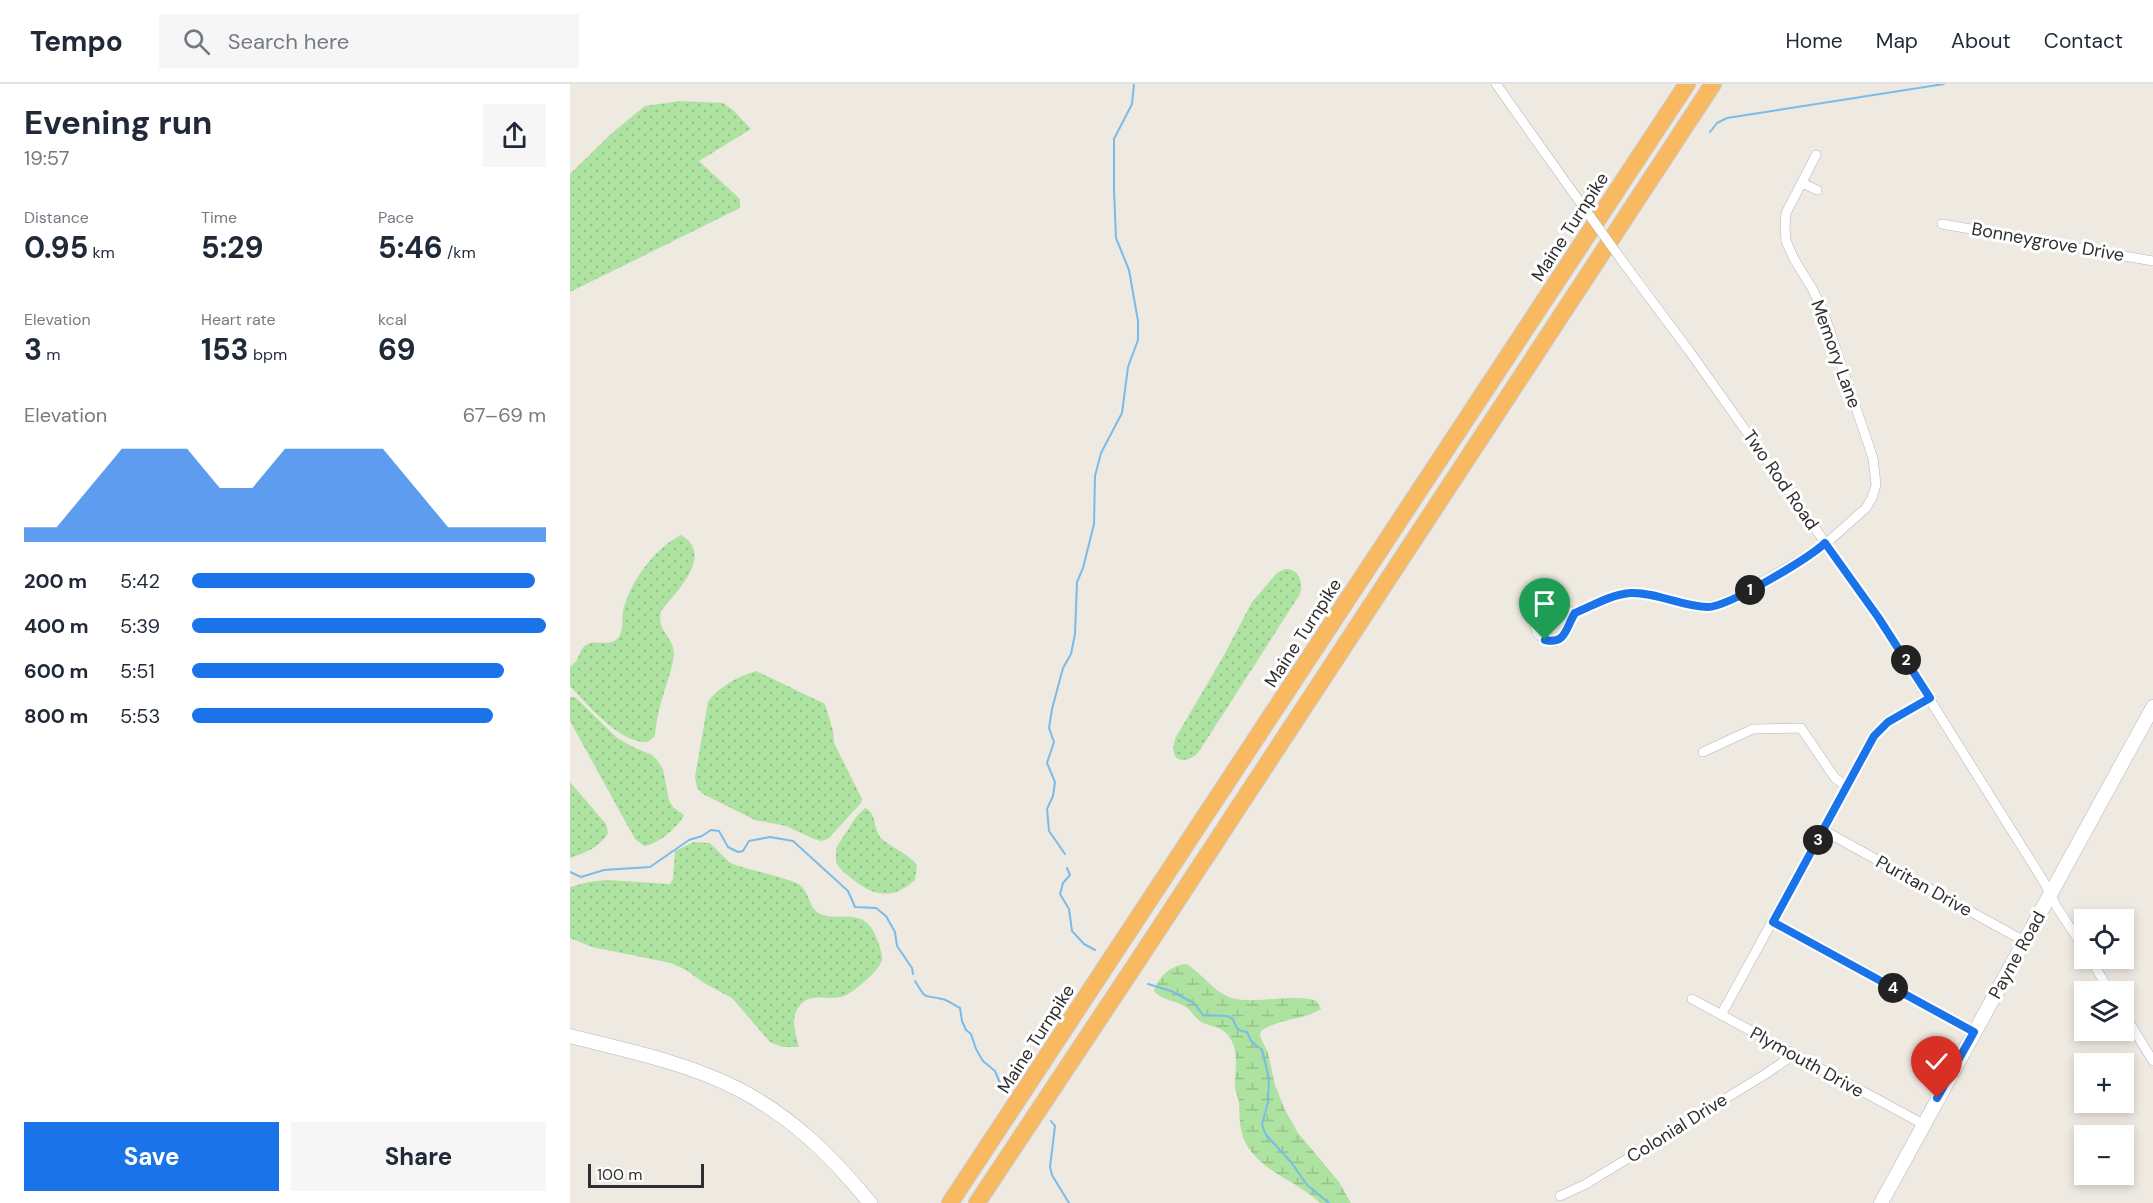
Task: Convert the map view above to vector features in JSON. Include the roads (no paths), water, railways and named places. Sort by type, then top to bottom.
[{"type":"highway","name":"Maine Turnpike","points":[[950,1203],[1687,84]]},
{"type":"highway","points":[[977,1203],[1713,84]]},
{"type":"main road","name":"Payne Road","points":[[1881,1203],[2153,707]]},
{"type":"main road","points":[[570,1036],[692,1070],[743,1092],[787,1119],[809,1137],[870,1203]]},
{"type":"street","name":"Two Rod Road","points":[[1496,84],[1878,617],[2074,933]]},
{"type":"street","name":"Memory Lane","points":[[1575,613],[1612,597],[1630,593],[1645,594],[1702,607],[1721,605],[1757,586],[1825,543],[1866,508],[1874,492],[1876,471],[1871,451],[1823,311],[1814,290],[1790,253],[1786,241],[1786,213],[1816,155]]},
{"type":"street","points":[[1802,183],[1817,190]]},
{"type":"street","name":"Bonneygrove Drive","points":[[1942,224],[2153,261]]},
{"type":"street","points":[[1554,606],[1575,613],[1566,633],[1557,640],[1542,638],[1535,629],[1537,615],[1545,607],[1554,606]]},
{"type":"street","points":[[1721,1015],[1876,733],[1888,722],[1930,698]]},
{"type":"street","points":[[1703,752],[1753,729],[1801,728],[1835,778],[1846,786]]},
{"type":"street","name":"Puritan Drive","points":[[1823,830],[2024,941]]},
{"type":"street","points":[[1773,922],[1974,1032]]},
{"type":"street","name":"Plymouth Drive","points":[[1692,999],[1923,1124]]},
{"type":"street","points":[[2134,1030],[2153,1061]]},
{"type":"street","name":"Colonial Drive","points":[[1560,1196],[1582,1186],[1764,1075],[1791,1054]]},
{"type":"waterway","points":[[1065,854],[1049,831],[1047,809],[1053,796],[1055,782],[1047,763],[1054,742],[1049,728],[1063,668],[1071,654],[1075,634],[1077,582],[1083,568],[1094,524],[1095,476],[1101,453],[1122,413],[1128,367],[1138,340],[1138,321],[1129,270],[1116,238],[1114,190],[1114,139],[1132,104],[1134,84]]},
{"type":"waterway","points":[[1710,132],[1717,123],[1727,118],[1944,84]]},
{"type":"waterway","points":[[570,872],[581,877],[604,870],[650,867],[689,840],[711,830],[719,831],[728,847],[738,852],[743,851],[749,841],[770,837],[793,841],[848,891],[855,907],[876,908],[886,916],[895,932],[897,946],[912,968],[913,974]]},
{"type":"waterway","points":[[1067,868],[1070,875],[1063,883],[1060,894],[1069,909],[1072,931],[1084,944],[1095,950]]},
{"type":"waterway","points":[[915,981],[926,996],[944,1000],[960,1008],[962,1021],[966,1030],[971,1034],[976,1049],[983,1061],[995,1071],[1000,1083],[1008,1093]]},
{"type":"waterway","points":[[1148,984],[1171,991],[1194,1003],[1203,1015],[1227,1016],[1233,1019],[1237,1029],[1247,1032],[1251,1041],[1262,1050],[1269,1078],[1268,1102],[1262,1125],[1266,1135],[1291,1162],[1307,1185],[1329,1203]]},
{"type":"waterway","points":[[1051,1121],[1055,1126],[1050,1167],[1052,1175],[1069,1203]]}]
